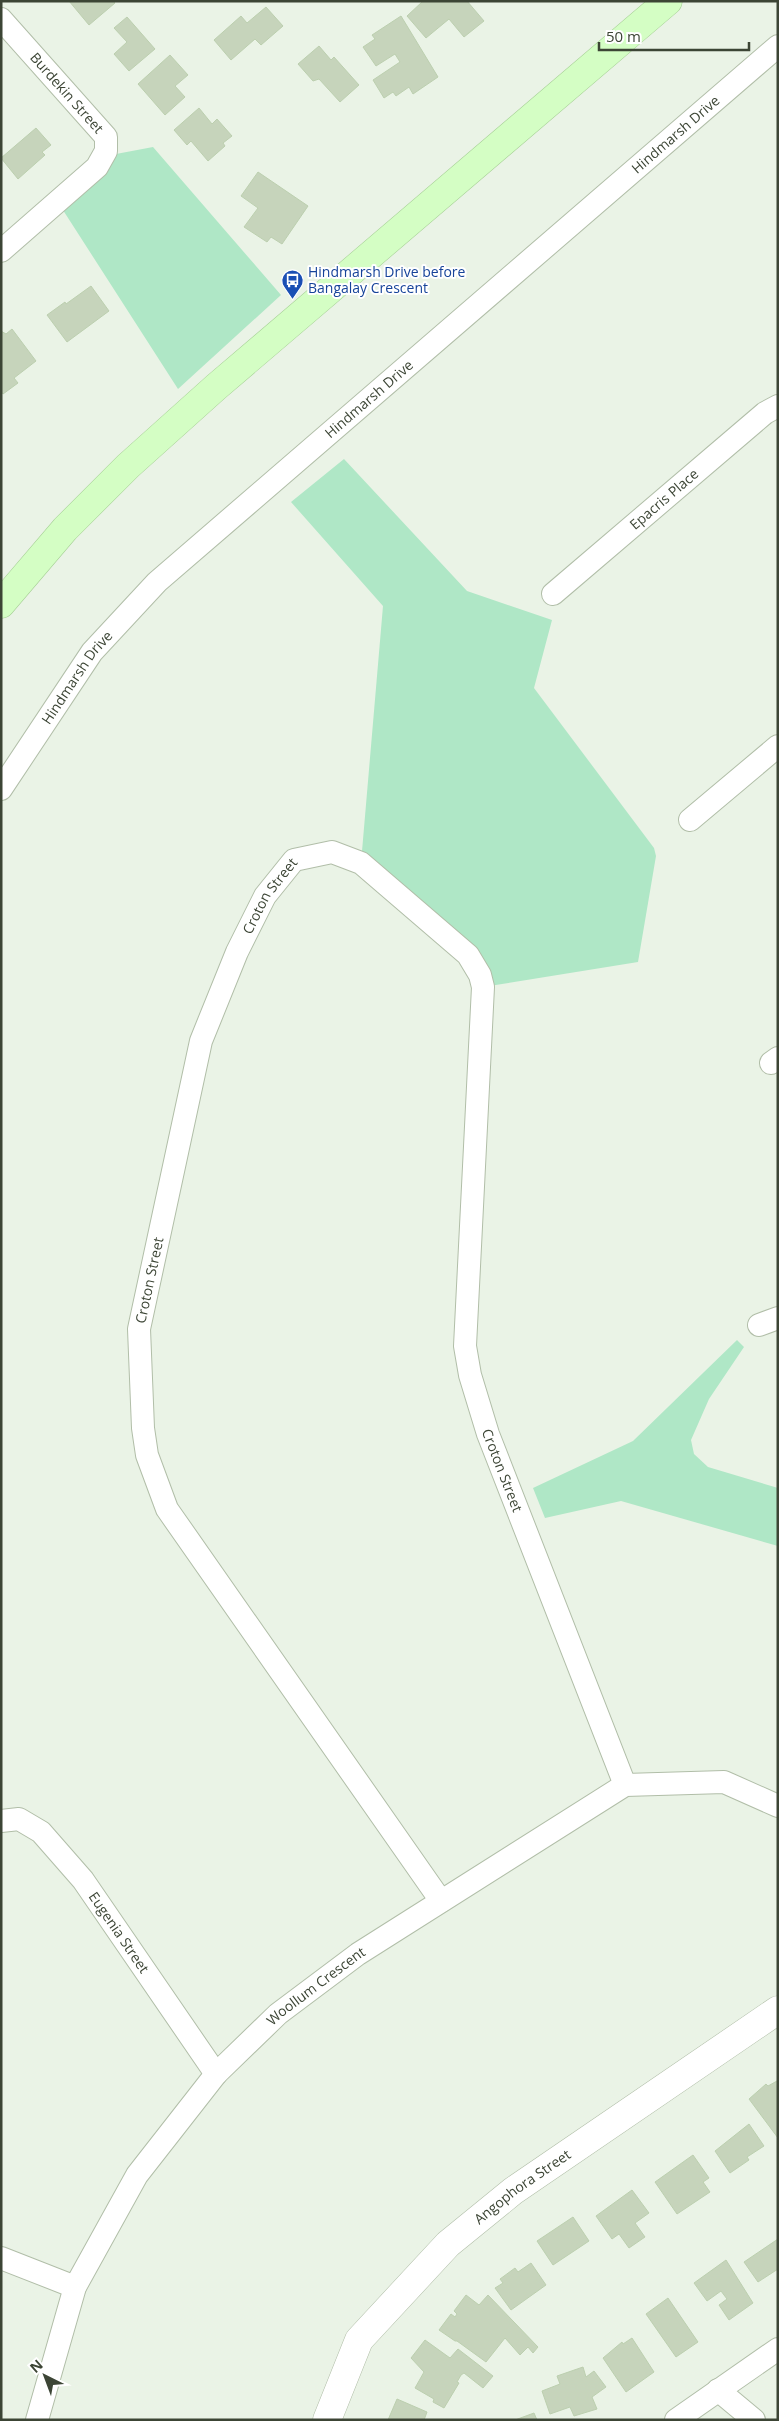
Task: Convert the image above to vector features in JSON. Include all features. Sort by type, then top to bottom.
[{"type":"main road","points":[[1,604],[79,515],[128,466],[216,386],[668,1]]},
{"type":"street","name":"Burdekin Street","points":[[1,20],[106,137],[106,151],[97,167],[1,250]]},
{"type":"street","name":"Hindmarsh Drive","points":[[1,788],[92,652],[157,582],[778,46]]},
{"type":"street","name":"Epacris Place","points":[[552,594],[758,419],[778,406]]},
{"type":"street","points":[[690,820],[778,746]]},
{"type":"street","name":"Croton Street","points":[[441,1901],[167,1509],[150,1464],[143,1428],[139,1329],[201,1040],[237,952],[265,896],[294,860],[332,852],[361,863],[461,948],[480,975],[484,987],[465,1346],[470,1375],[488,1434],[625,1784]]},
{"type":"street","points":[[625,1784],[724,1782],[778,1806]]},
{"type":"street","name":"Woollum Crescent","points":[[37,2420],[75,2287],[137,2175],[216,2074],[278,2014],[358,1954],[625,1784]]},
{"type":"street","name":"Eugenia Street","points":[[1,1821],[19,1820],[41,1832],[83,1880],[216,2074]]},
{"type":"street","name":"Angophora Street","points":[[327,2420],[359,2340],[448,2244],[513,2191],[778,2010]]},
{"type":"street","points":[[1,2258],[75,2287]]},
{"type":"street","points":[[676,2420],[778,2349]]},
{"type":"street","points":[[718,2390],[754,2420]]},
{"type":"green space","points":[[153,147],[281,295],[178,389],[61,207],[116,154]]},
{"type":"green space","points":[[344,459],[467,591],[552,620],[534,688],[654,848],[656,856],[638,962],[483,987],[480,975],[361,863],[383,606],[291,502]]},
{"type":"green space","points":[[737,1340],[744,1347],[709,1399],[691,1440],[694,1454],[708,1467],[778,1488],[778,1546],[621,1501],[545,1518],[533,1488],[633,1441]]},
{"type":"building","points":[[69,1],[113,1],[115,3],[89,25]]},
{"type":"building","points":[[423,1],[467,1],[484,21],[464,37],[449,19],[426,38],[407,16]]},
{"type":"building","points":[[266,7],[283,26],[261,45],[255,39],[231,60],[214,40],[241,16],[247,23]]},
{"type":"building","points":[[401,16],[438,77],[413,94],[409,87],[396,96],[393,92],[384,98],[373,80],[400,62],[395,54],[376,66],[363,47],[375,39],[372,35]]},
{"type":"building","points":[[127,17],[155,49],[129,71],[114,54],[127,42],[114,28]]},
{"type":"building","points":[[319,46],[331,60],[334,57],[359,85],[340,102],[319,79],[313,81],[298,64]]},
{"type":"building","points":[[170,55],[188,75],[175,86],[185,97],[165,115],[138,84]]},
{"type":"building","points":[[199,108],[212,124],[217,119],[232,136],[223,143],[225,146],[208,161],[191,141],[187,145],[174,130]]},
{"type":"building","points":[[36,128],[51,145],[42,152],[45,155],[18,179],[1,158]]},
{"type":"building","points":[[258,172],[308,206],[282,244],[271,237],[267,242],[244,227],[258,208],[241,196]]},
{"type":"building","points":[[91,286],[109,311],[67,342],[47,315]]},
{"type":"building","points":[[12,329],[36,361],[14,378],[18,383],[3,394],[1,391],[1,331],[6,334]]},
{"type":"building","points":[[777,2081],[778,2138],[749,2099],[766,2084],[768,2086]]},
{"type":"building","points":[[749,2124],[764,2146],[747,2157],[749,2160],[730,2173],[715,2151]]},
{"type":"building","points":[[693,2155],[709,2178],[703,2182],[710,2192],[677,2214],[655,2182]]},
{"type":"building","points":[[632,2190],[649,2213],[635,2223],[645,2237],[629,2248],[619,2234],[612,2239],[596,2216]]},
{"type":"building","points":[[573,2217],[589,2241],[553,2265],[537,2241]]},
{"type":"building","points":[[778,2239],[778,2269],[758,2282],[744,2262]]},
{"type":"building","points":[[726,2260],[753,2303],[729,2320],[719,2305],[727,2299],[721,2291],[707,2301],[694,2283]]},
{"type":"building","points":[[531,2263],[546,2285],[511,2310],[495,2288],[503,2283],[500,2279],[515,2268],[518,2272]]},
{"type":"building","points":[[466,2295],[479,2305],[488,2295],[538,2347],[533,2353],[528,2347],[520,2355],[505,2338],[486,2362],[439,2330],[451,2314],[455,2317],[457,2314],[454,2311]]},
{"type":"building","points":[[668,2298],[698,2342],[676,2357],[646,2314]]},
{"type":"building","points":[[632,2338],[654,2372],[626,2392],[603,2358],[622,2342],[623,2344]]},
{"type":"building","points":[[425,2340],[450,2358],[458,2349],[493,2376],[483,2388],[464,2373],[457,2382],[459,2383],[444,2408],[433,2402],[434,2399],[415,2388],[424,2372],[411,2358]]},
{"type":"building","points":[[583,2367],[586,2377],[594,2371],[606,2387],[592,2397],[597,2409],[574,2416],[570,2407],[550,2414],[542,2391],[560,2384],[557,2376]]},
{"type":"building","points":[[397,2399],[427,2412],[424,2420],[388,2420]]},
{"type":"building","points":[[534,2413],[537,2420],[515,2420]]},
{"type":"place","name":"Hindmarsh Drive before Bangalay Crescent","points":[[292,299]]}]
